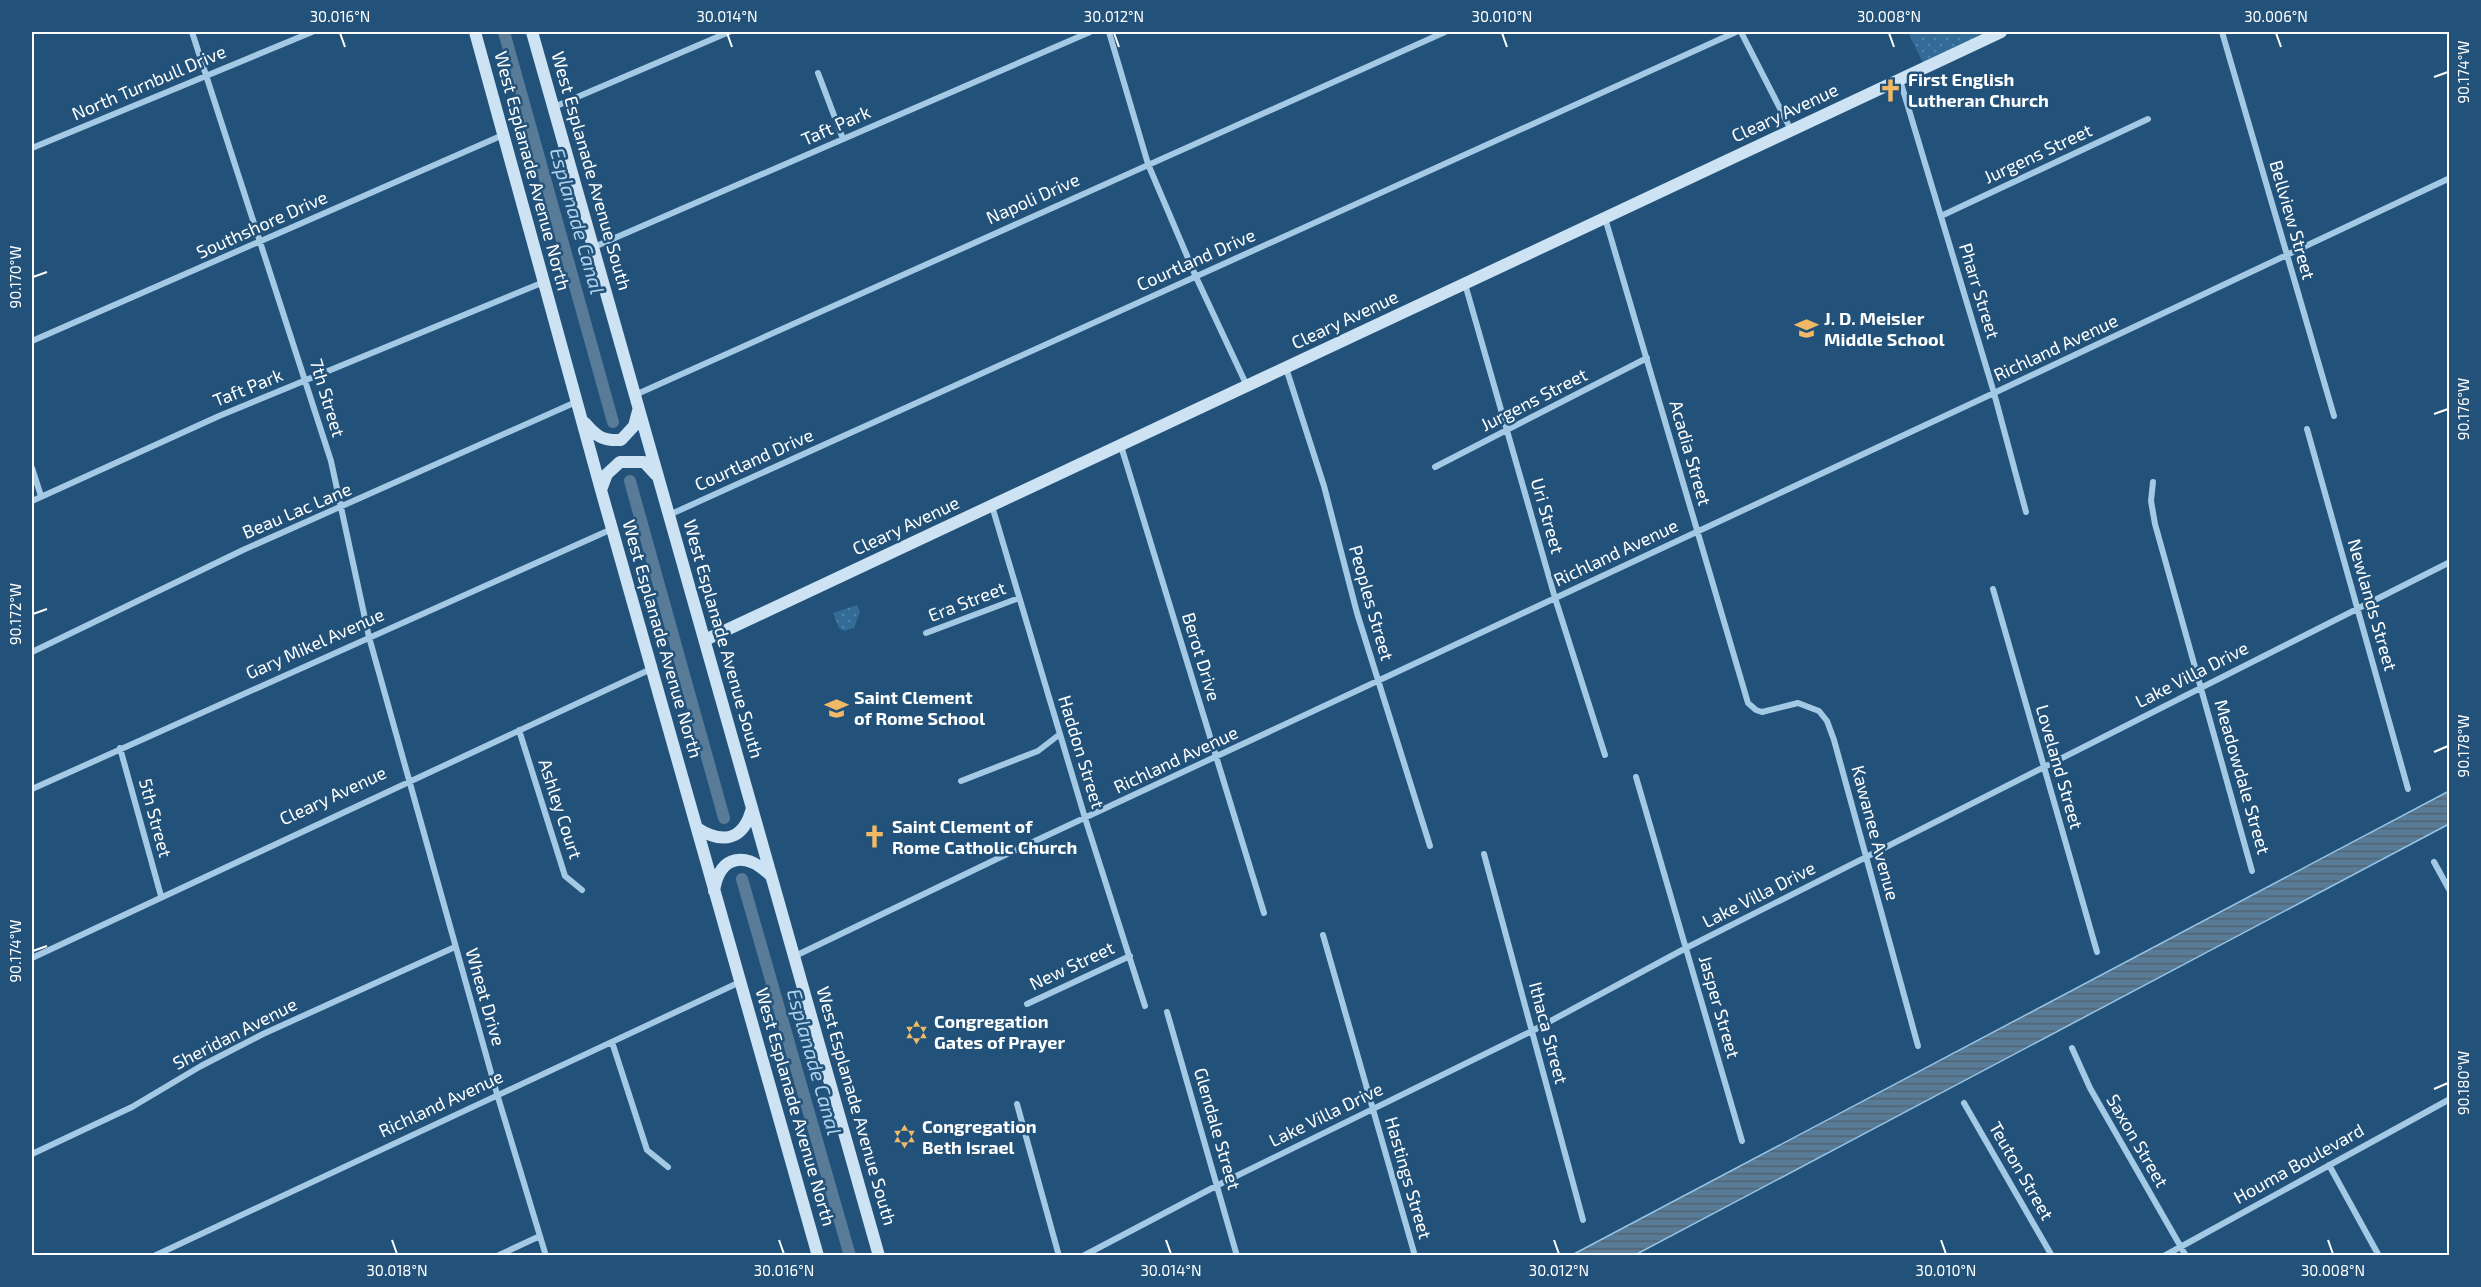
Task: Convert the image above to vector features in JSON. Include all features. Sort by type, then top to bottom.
[{"type":"main road","name":"West Esplanade Avenue North","points":[[475,32],[576,402],[818,1256]]},
{"type":"main road","name":"West Esplanade Avenue South","points":[[532,32],[879,1256]]},
{"type":"main road","name":"Cleary Avenue","points":[[705,640],[2001,32]]},
{"type":"main road","points":[[582,420],[597,438],[607,441],[621,440],[634,426],[638,407]]},
{"type":"main road","points":[[601,490],[607,474],[620,462],[644,462],[659,478]]},
{"type":"main road","points":[[697,828],[710,836],[730,837],[742,830],[749,818],[752,806]]},
{"type":"main road","points":[[714,892],[716,878],[722,868],[740,859],[750,860],[772,877]]},
{"type":"street","name":"7th Street","points":[[192,32],[262,241],[331,462],[369,637],[409,780]]},
{"type":"street","name":"North Turnbull Drive","points":[[32,148],[312,32]]},
{"type":"street","points":[[554,106],[729,32]]},
{"type":"street","name":"Taft Park","points":[[594,248],[1090,32]]},
{"type":"street","points":[[1109,32],[1148,164],[1247,386]]},
{"type":"street","name":"Napoli Drive","points":[[635,395],[1444,32]]},
{"type":"street","name":"Courtland Drive","points":[[669,514],[1736,32]]},
{"type":"street","points":[[1741,32],[1791,130]]},
{"type":"street","name":"Bellview Street","points":[[2222,32],[2334,416]]},
{"type":"street","points":[[818,73],[843,139]]},
{"type":"street","name":"Pharr Street","points":[[1899,79],[1994,393],[2026,512]]},
{"type":"street","name":"Jurgens Street","points":[[1941,216],[2148,119]]},
{"type":"street","name":"Southshore Drive","points":[[32,341],[504,135]]},
{"type":"street","name":"Richland Avenue","points":[[795,956],[2450,178]]},
{"type":"street","name":"Acadia Street","points":[[1605,218],[1746,697]]},
{"type":"street","name":"Taft Park","points":[[32,501],[219,416],[544,282]]},
{"type":"street","name":"Uri Street","points":[[1465,284],[1556,598],[1605,755]]},
{"type":"street","name":"Jurgens Street","points":[[1435,467],[1647,358]]},
{"type":"street","name":"Peoples Street","points":[[1286,368],[1324,486],[1357,613],[1430,846]]},
{"type":"street","name":"Beau Lac Lane","points":[[32,652],[243,550],[576,402]]},
{"type":"street","name":"Newlands Street","points":[[2307,429],[2408,789]]},
{"type":"street","name":"Berot Drive","points":[[1121,445],[1264,913]]},
{"type":"street","points":[[32,468],[41,496]]},
{"type":"street","name":"Meadowdale Street","points":[[2153,482],[2151,501],[2155,524],[2252,871]]},
{"type":"street","name":"Haddon Street","points":[[992,506],[1085,818],[1145,1006]]},
{"type":"street","name":"Gary Mikel Avenue","points":[[32,789],[612,529]]},
{"type":"street","name":"Lake Villa Drive","points":[[1083,1256],[1218,1185],[1532,1031],[1686,948],[2450,562]]},
{"type":"street","name":"Loveland Street","points":[[1993,590],[2097,952]]},
{"type":"street","name":"Era Street","points":[[926,633],[1019,598]]},
{"type":"street","name":"Cleary Avenue","points":[[32,958],[409,780],[652,669]]},
{"type":"street","name":"Kawanee Avenue","points":[[1746,697],[1748,703],[1762,712],[1797,703],[1819,711],[1827,721],[1918,1046]]},
{"type":"street","name":"Ashley Court","points":[[519,730],[566,876],[582,890]]},
{"type":"street","points":[[961,781],[1038,751],[1060,734]]},
{"type":"street","name":"5th Street","points":[[120,748],[161,896]]},
{"type":"street","name":"Jasper Street","points":[[1636,777],[1742,1141]]},
{"type":"street","name":"Wheat Drive","points":[[409,780],[497,1094],[546,1256]]},
{"type":"street","name":"Ithaca Street","points":[[1484,854],[1583,1220]]},
{"type":"street","points":[[2434,862],[2450,891]]},
{"type":"street","name":"Hastings Street","points":[[1323,935],[1415,1256]]},
{"type":"street","name":"Sheridan Avenue","points":[[32,1154],[132,1107],[201,1066],[263,1034],[455,947]]},
{"type":"street","name":"New Street","points":[[1028,1004],[1130,956]]},
{"type":"street","name":"Richland Avenue","points":[[154,1256],[741,982]]},
{"type":"street","name":"Glendale Street","points":[[1167,1012],[1237,1256]]},
{"type":"street","points":[[612,1042],[647,1150],[668,1167]]},
{"type":"street","name":"Saxon Street","points":[[2072,1048],[2090,1088],[2180,1246]]},
{"type":"street","name":"Houma Boulevard","points":[[2164,1256],[2450,1099]]},
{"type":"street","name":"Teuton Street","points":[[1964,1103],[2052,1256]]},
{"type":"street","points":[[1017,1104],[1059,1256]]},
{"type":"street","points":[[2329,1165],[2379,1256]]},
{"type":"street","points":[[497,1256],[540,1236]]},
{"type":"street","points":[[2180,1246],[2186,1256]]},
{"type":"shaded area","points":[[1908,32],[2001,32],[1925,67]]},
{"type":"shaded area","points":[[857,605],[860,612],[854,628],[844,631],[839,628],[833,613]]},
{"type":"shaded area","points":[[2449,791],[2449,824],[1635,1255],[1572,1255]]},
{"type":"waterway","name":"Esplanade Canal","points":[[504,32],[613,422]]},
{"type":"waterway","name":"Esplanade Canal","points":[[630,481],[724,818]]},
{"type":"waterway","name":"Esplanade Canal","points":[[742,879],[850,1256]]},
{"type":"place","name":"First English Lutheran Church","points":[[1890,90]]},
{"type":"place","name":"J. D. Meisler Middle School","points":[[1806,329]]},
{"type":"place","name":"Saint Clement of Rome School","points":[[836,708]]},
{"type":"place","name":"Saint Clement of Rome Catholic Church","points":[[874,837]]},
{"type":"place","name":"Congregation Gates of Prayer","points":[[916,1032]]},
{"type":"place","name":"Congregation Beth Israel","points":[[904,1137]]}]
